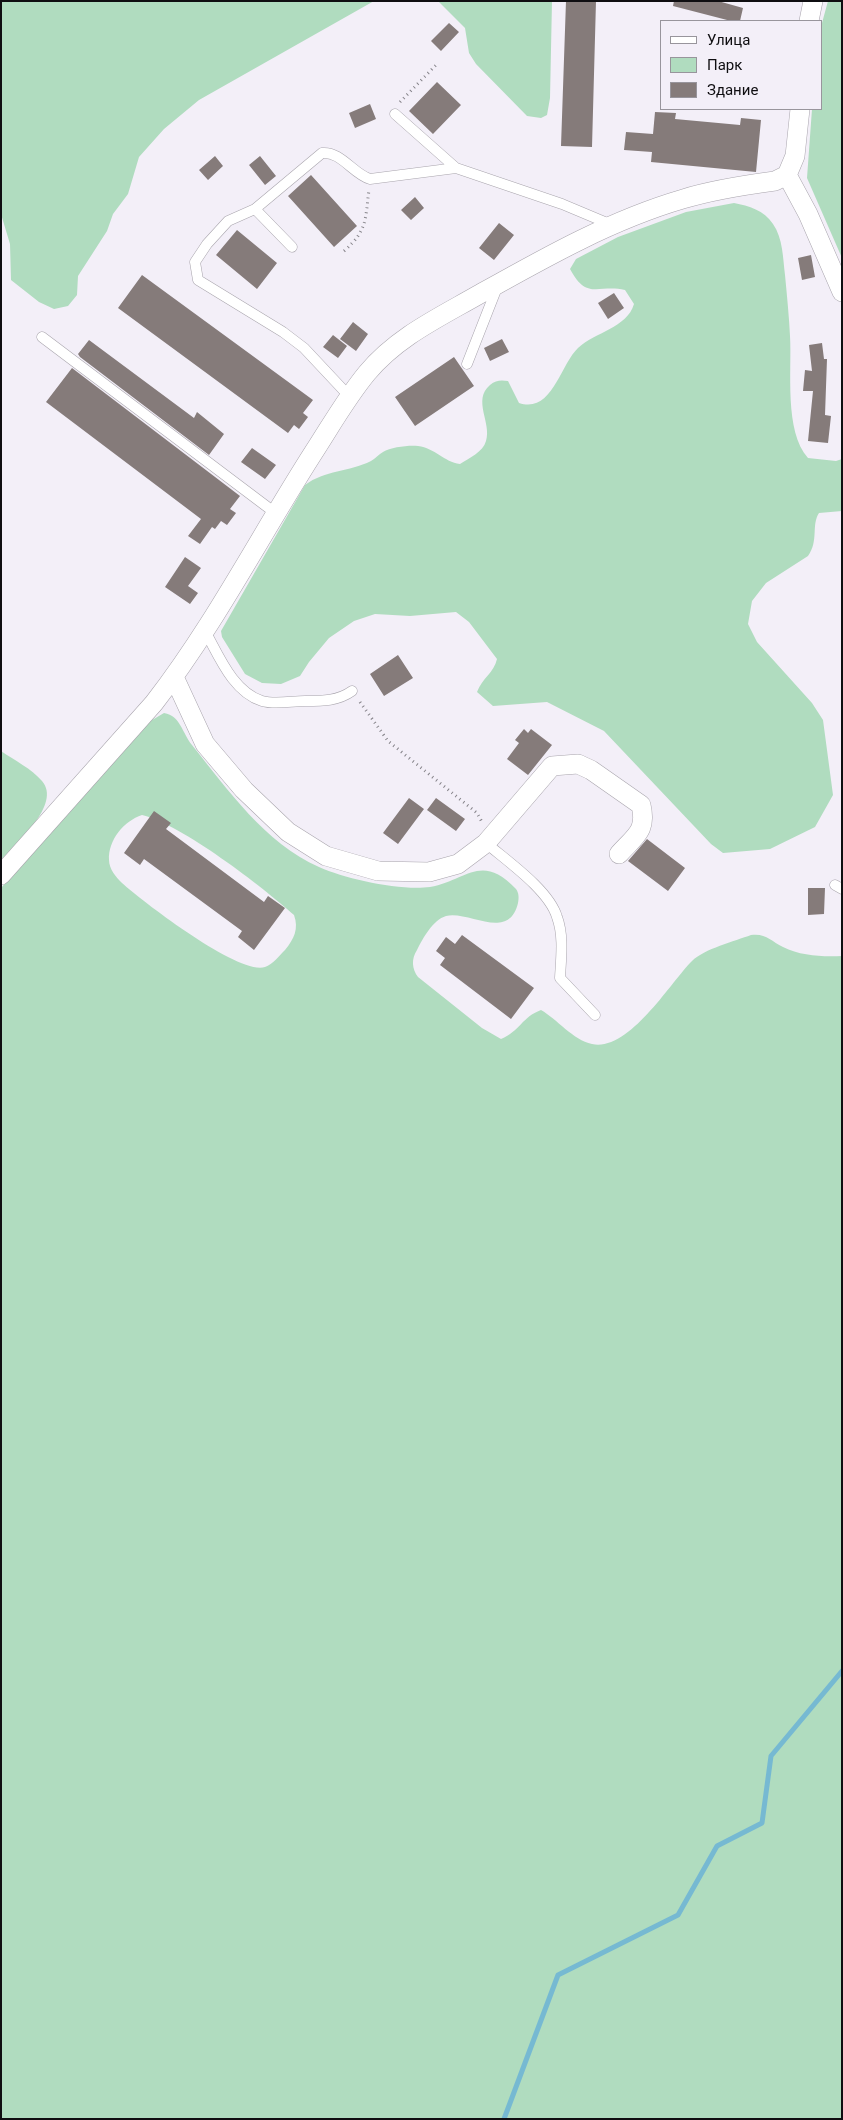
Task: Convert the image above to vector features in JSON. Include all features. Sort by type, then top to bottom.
[{"type":"street","points":[[809,20],[814,1]]},
{"type":"street","points":[[1,875],[154,703],[174,677],[205,631],[274,512],[349,396],[373,366],[396,343],[498,284],[612,225],[684,198],[775,181],[787,175],[795,156],[800,110]]},
{"type":"street","points":[[787,175],[842,292]]},
{"type":"street","points":[[174,677],[202,738],[244,790],[288,832],[326,856],[378,871],[428,872],[458,864],[486,843],[552,766],[578,764],[591,770],[641,805],[644,825],[619,854]]},
{"type":"lane","points":[[395,114],[456,168],[562,204],[612,225]]},
{"type":"lane","points":[[349,396],[304,348],[283,332],[198,280],[195,262],[207,244],[228,221],[255,209],[322,153],[329,152],[338,157],[360,176],[370,179],[456,168]]},
{"type":"lane","points":[[255,209],[292,247]]},
{"type":"lane","points":[[467,364],[498,284]]},
{"type":"lane","points":[[42,337],[274,512]]},
{"type":"lane","points":[[205,631],[236,683],[249,695],[264,702],[326,701],[344,697],[352,691]]},
{"type":"lane","points":[[486,843],[534,882],[557,914],[560,929],[560,978],[595,1016]]},
{"type":"path","points":[[395,114],[397,105],[436,65]]},
{"type":"path","points":[[344,251],[363,232],[370,179]]},
{"type":"path","points":[[352,691],[388,742],[477,814],[484,825],[486,843]]},
{"type":"green space","points":[[1,1],[374,1],[199,100],[164,129],[139,157],[128,194],[113,214],[107,231],[78,276],[77,295],[68,306],[54,309],[39,302],[11,280],[10,244],[1,214]]},
{"type":"green space","points":[[438,1],[552,1],[550,98],[547,115],[541,118],[527,116],[476,64],[469,53],[465,28]]},
{"type":"green space","points":[[828,1],[842,1],[842,258],[807,178],[812,110],[823,110],[823,20]]},
{"type":"green space","points":[[734,203],[751,207],[765,215],[776,230],[781,242],[790,328],[792,417],[800,446],[808,458],[836,461],[842,459],[842,511],[819,513],[815,523],[813,545],[808,556],[766,583],[752,601],[748,624],[757,642],[812,703],[823,720],[833,795],[815,827],[770,849],[723,853],[711,844],[604,731],[547,702],[493,706],[477,692],[497,659],[469,622],[456,612],[410,616],[375,614],[354,621],[329,638],[300,676],[281,684],[262,683],[245,674],[222,637],[221,631],[305,485],[321,476],[363,465],[386,450],[400,447],[424,447],[449,461],[460,464],[479,452],[486,441],[487,427],[482,405],[485,391],[490,385],[494,382],[508,381],[519,403],[530,404],[540,401],[554,386],[578,348],[585,342],[618,324],[630,312],[634,304],[625,290],[594,289],[582,285],[570,269],[576,259],[618,237],[686,212]]},
{"type":"green space","points":[[164,713],[178,721],[192,745],[249,814],[281,844],[319,867],[358,880],[389,886],[418,888],[443,884],[473,872],[493,872],[504,878],[516,889],[519,897],[513,915],[506,921],[497,923],[455,915],[441,918],[425,935],[415,953],[413,964],[414,971],[418,977],[482,1028],[501,1039],[513,1032],[529,1016],[541,1010],[585,1042],[606,1044],[620,1038],[648,1014],[697,957],[712,949],[751,935],[765,936],[783,947],[805,954],[842,956],[842,2119],[1,2119],[1,888],[147,723]],"holes":[[[142,815],[178,830],[243,873],[294,915],[296,929],[291,942],[268,966],[253,967],[214,949],[170,920],[122,883],[115,875],[109,863],[109,853],[118,832],[129,822]]]},
{"type":"green space","points":[[1,751],[33,773],[42,781],[47,790],[42,812],[35,823],[1,860]]},
{"type":"building","points":[[566,1],[596,1],[592,147],[561,146]]},
{"type":"building","points":[[674,1],[718,1],[743,8],[740,20],[727,20],[673,6]]},
{"type":"building","points":[[449,23],[459,32],[441,51],[431,41]]},
{"type":"building","points":[[437,82],[461,105],[433,134],[409,111]]},
{"type":"building","points":[[370,104],[376,119],[355,128],[349,113]]},
{"type":"building","points":[[655,112],[676,113],[675,119],[740,125],[741,118],[761,120],[756,172],[651,162],[652,152],[624,150],[626,132],[653,134]]},
{"type":"building","points":[[215,156],[223,166],[208,180],[199,170]]},
{"type":"building","points":[[260,156],[276,176],[265,185],[249,165]]},
{"type":"building","points":[[311,175],[357,226],[334,247],[288,196]]},
{"type":"building","points":[[415,197],[424,208],[411,220],[401,210]]},
{"type":"building","points":[[499,223],[514,235],[494,260],[479,248]]},
{"type":"building","points":[[237,230],[277,263],[257,289],[216,255]]},
{"type":"building","points":[[811,255],[815,277],[802,280],[798,258]]},
{"type":"building","points":[[142,275],[313,400],[303,413],[308,417],[299,429],[294,425],[288,433],[118,308]]},
{"type":"building","points":[[614,293],[624,308],[608,319],[598,303]]},
{"type":"building","points":[[353,322],[368,334],[356,351],[340,339]]},
{"type":"building","points":[[333,335],[347,346],[338,358],[323,347]]},
{"type":"building","points":[[502,339],[509,352],[490,361],[484,348]]},
{"type":"building","points":[[89,340],[194,418],[197,412],[224,434],[209,455],[80,357],[78,354]]},
{"type":"building","points":[[822,343],[824,359],[827,359],[825,415],[831,416],[828,443],[808,441],[813,391],[803,391],[805,370],[812,371],[809,345]]},
{"type":"building","points":[[454,357],[474,386],[415,426],[395,397]]},
{"type":"building","points":[[72,368],[240,496],[230,509],[236,513],[227,525],[221,521],[215,529],[212,527],[200,544],[188,536],[201,519],[46,402]]},
{"type":"building","points":[[252,448],[276,465],[265,479],[241,462]]},
{"type":"building","points":[[185,557],[201,568],[188,586],[198,593],[190,604],[165,587]]},
{"type":"building","points":[[398,655],[413,678],[384,696],[370,674]]},
{"type":"building","points":[[524,729],[528,733],[531,729],[552,745],[528,775],[507,759],[519,743],[515,740]]},
{"type":"building","points":[[409,798],[424,809],[398,844],[383,833]]},
{"type":"building","points":[[436,798],[465,819],[456,831],[427,810]]},
{"type":"building","points":[[154,811],[171,823],[166,829],[264,902],[268,896],[285,908],[254,950],[238,937],[242,931],[144,859],[140,865],[124,853]]},
{"type":"building","points":[[647,839],[685,868],[668,891],[628,861]]},
{"type":"building","points":[[808,888],[825,888],[824,914],[808,915]]},
{"type":"building","points":[[462,935],[534,988],[511,1019],[440,965],[445,958],[436,951],[446,937],[455,944]]},
{"type":"waterway","points":[[504,2119],[558,1975],[678,1915],[717,1846],[762,1823],[771,1756],[842,1671]]}]
